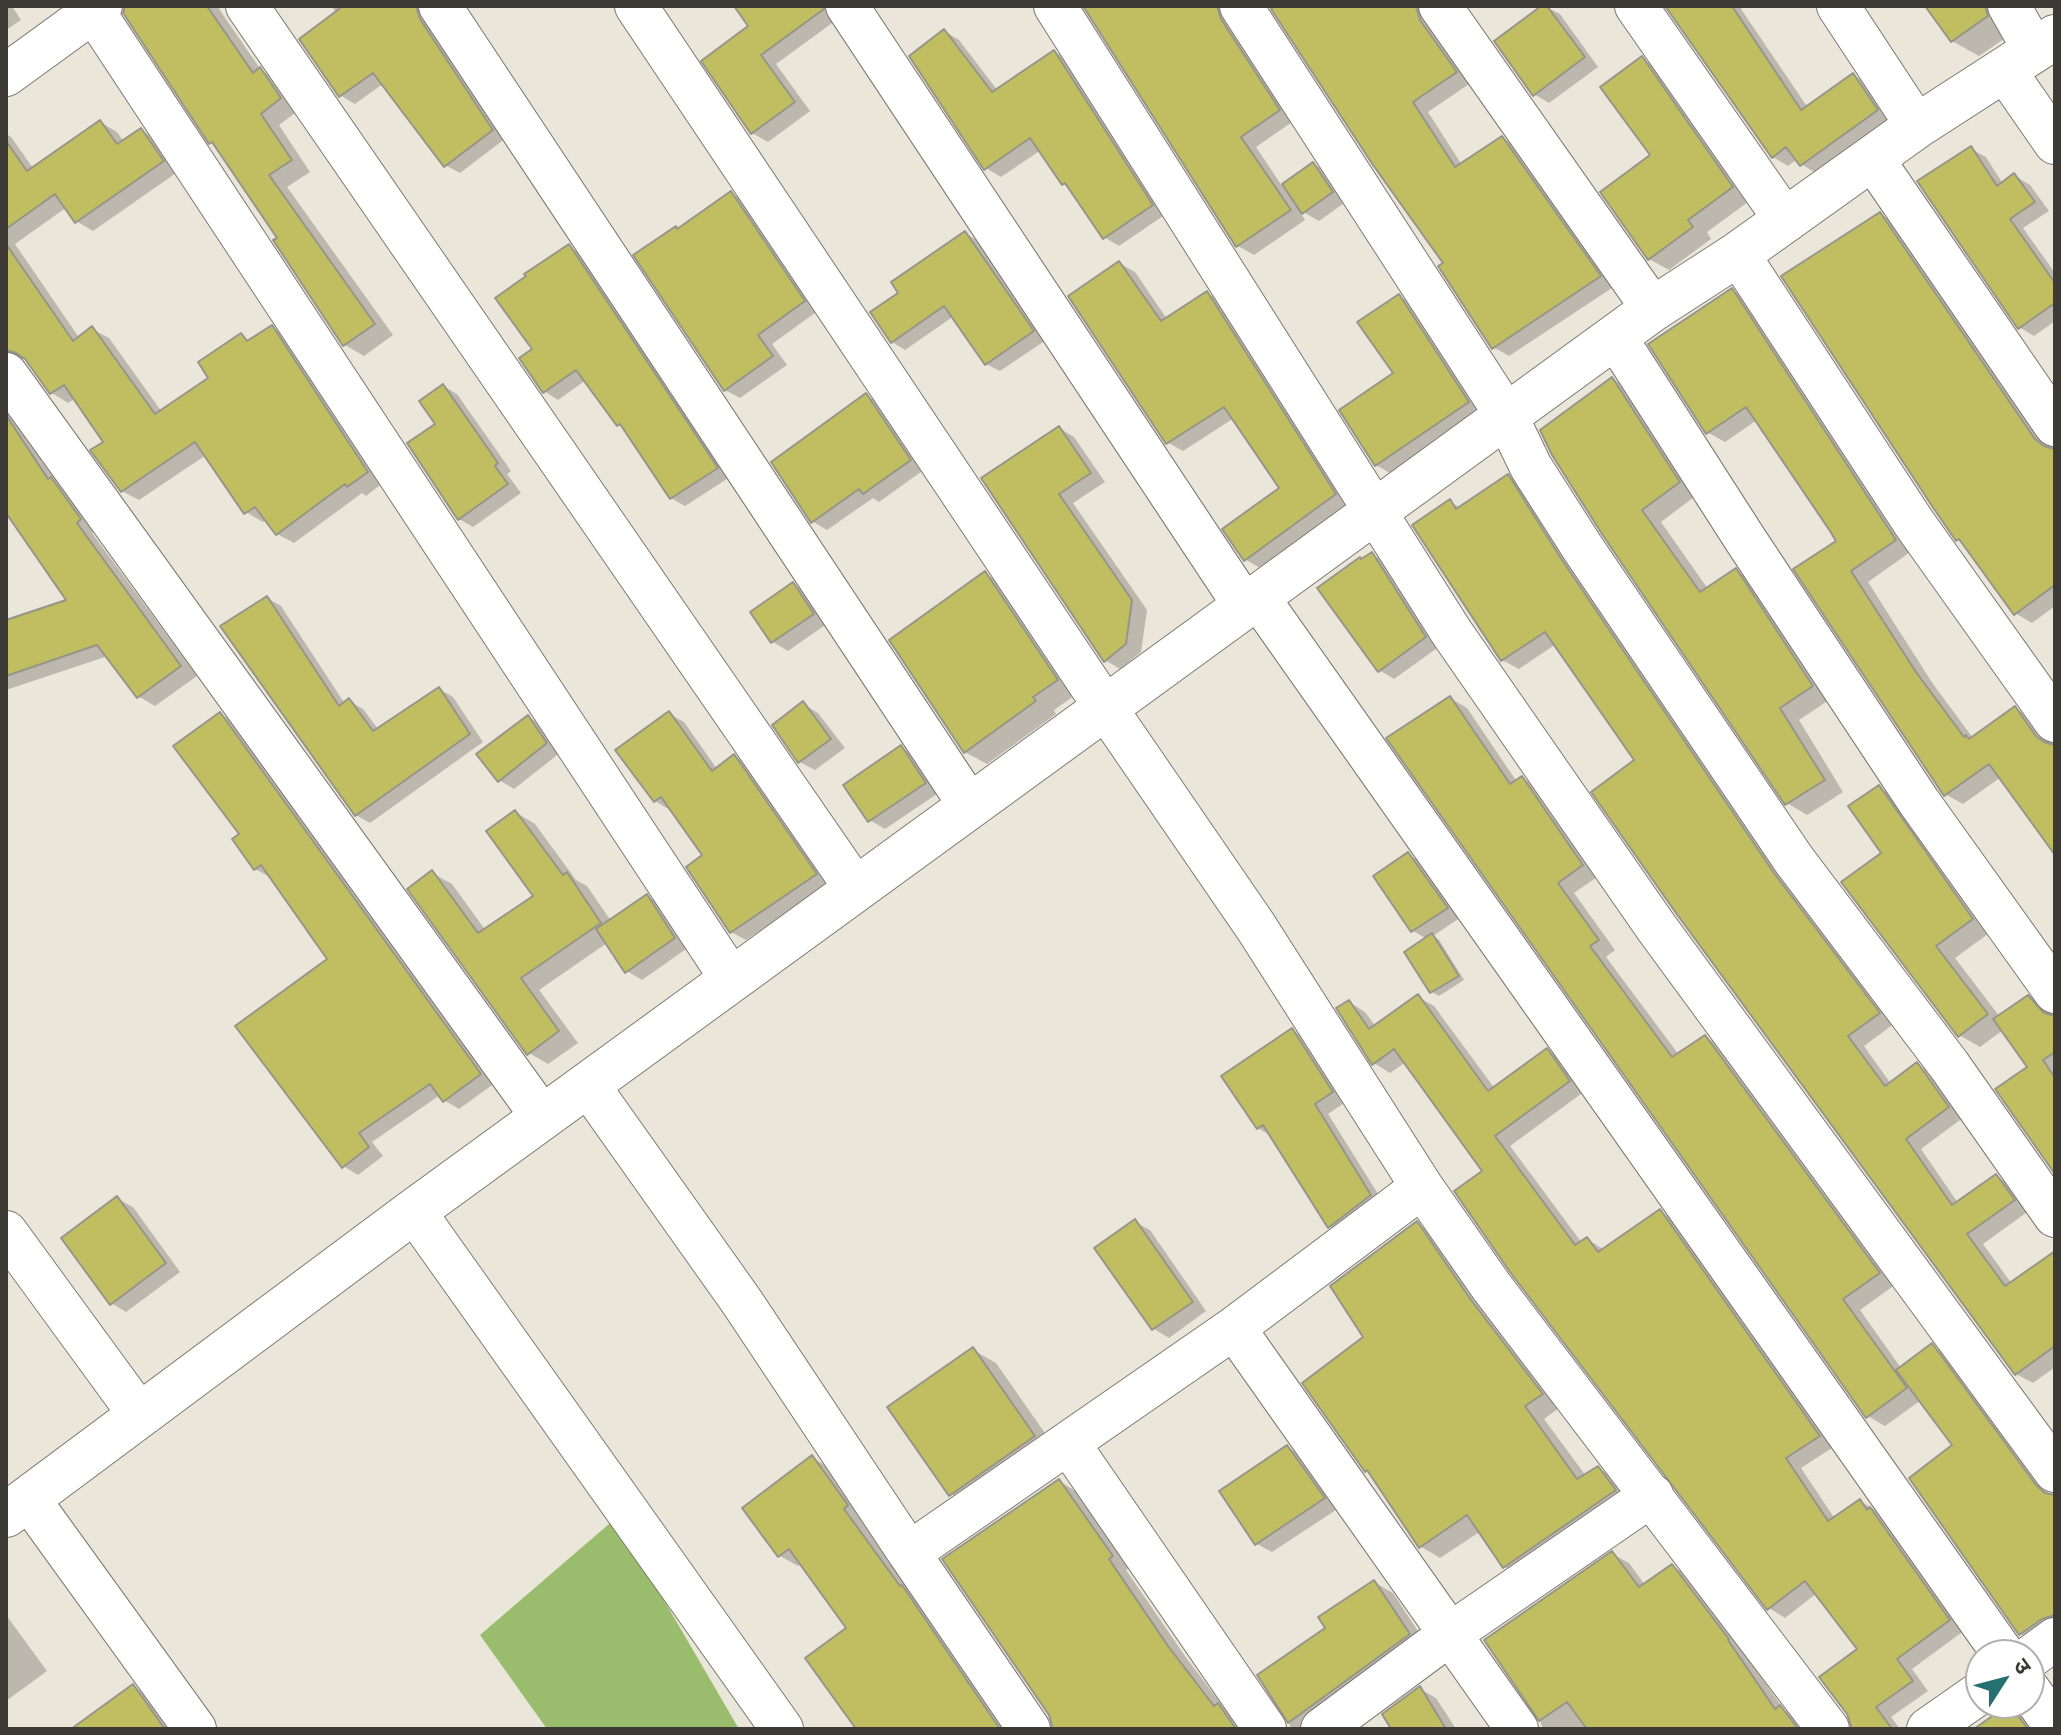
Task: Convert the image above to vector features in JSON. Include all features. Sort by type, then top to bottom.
[{"type":"street","points":[[247,6],[856,889]]},
{"type":"street","points":[[440,6],[970,806]]},
{"type":"street","points":[[636,6],[1105,707],[1256,927],[1422,1187],[1491,1286],[1828,1729]]},
{"type":"street","points":[[847,6],[1251,600],[1993,1639]]},
{"type":"street","points":[[1055,6],[1452,633],[1656,927],[2055,1471]]},
{"type":"street","points":[[1241,6],[1506,415],[1531,467],[1582,547],[1794,860],[1949,1065],[2055,1216]]},
{"type":"street","points":[[1440,6],[1653,309]]},
{"type":"street","points":[[1636,6],[1786,221]]},
{"type":"street","points":[[1838,6],[1917,126]]},
{"type":"street","points":[[2009,6],[2031,53],[2055,143]]},
{"type":"street","points":[[6,75],[95,8],[732,980]]},
{"type":"street","points":[[195,1729],[17,1507],[414,1211],[1506,415],[1917,126],[2031,53]]},
{"type":"street","points":[[1872,158],[2055,425]]},
{"type":"street","points":[[1738,254],[1914,523],[2055,721]]},
{"type":"street","points":[[1616,338],[1919,802],[2055,992]]},
{"type":"street","points":[[6,374],[543,1118]]},
{"type":"street","points":[[588,1085],[742,1302],[1029,1729]]},
{"type":"street","points":[[909,1553],[1234,1328],[1422,1187]]},
{"type":"street","points":[[414,1211],[782,1729]]},
{"type":"street","points":[[6,1232],[139,1414]]},
{"type":"street","points":[[1234,1328],[1517,1729]]},
{"type":"street","points":[[1069,1444],[1265,1729]]},
{"type":"street","points":[[1322,1729],[1450,1634],[1652,1495]]},
{"type":"street","points":[[1928,1729],[1965,1703]]},
{"type":"shaded area","points":[[616,1518],[739,1729],[547,1729],[480,1635]]},
{"type":"building","points":[[125,6],[207,6],[253,73],[260,67],[281,98],[261,114],[292,160],[269,175],[375,324],[343,346],[273,240],[277,238],[212,142],[209,144],[123,13]]},
{"type":"building","points":[[343,6],[416,6],[420,19],[493,130],[444,167],[373,73],[339,97],[299,39]]},
{"type":"building","points":[[734,6],[823,6],[824,9],[761,55],[795,102],[751,134],[701,61],[748,26]]},
{"type":"building","points":[[1083,6],[1217,6],[1221,19],[1280,110],[1241,137],[1291,210],[1236,247]]},
{"type":"building","points":[[1275,6],[1416,6],[1420,20],[1457,72],[1413,102],[1455,167],[1502,136],[1601,276],[1492,349],[1438,266],[1443,263],[1373,165],[1271,9]]},
{"type":"building","points":[[1541,6],[1547,6],[1585,57],[1533,96],[1494,41]]},
{"type":"building","points":[[1665,6],[1732,6],[1801,110],[1853,73],[1878,110],[1800,166],[1786,147],[1772,158]]},
{"type":"building","points":[[1925,6],[1985,6],[1988,16],[1951,42]]},
{"type":"building","points":[[944,29],[992,92],[1054,50],[1153,205],[1103,239],[1030,138],[984,170],[909,56]]},
{"type":"building","points":[[1642,56],[1733,187],[1688,220],[1693,227],[1648,260],[1600,192],[1650,155],[1600,87]]},
{"type":"building","points":[[100,120],[117,144],[141,128],[164,161],[75,223],[55,194],[6,229],[6,141],[27,171]]},
{"type":"building","points":[[1971,146],[1997,186],[2014,173],[2035,202],[2010,219],[2055,283],[2055,303],[2018,329],[1917,181]]},
{"type":"building","points":[[1313,162],[1333,192],[1302,214],[1282,184]]},
{"type":"building","points":[[731,191],[805,301],[758,335],[773,356],[724,391],[633,255]]},
{"type":"building","points":[[1880,212],[2035,439],[2055,449],[2055,585],[2014,615],[1934,509],[1781,276]]},
{"type":"building","points":[[965,231],[1034,331],[985,365],[944,306],[891,343],[870,312],[898,293],[891,282]]},
{"type":"building","points":[[6,244],[73,341],[92,326],[155,414],[208,378],[198,362],[241,333],[247,341],[272,325],[368,472],[347,487],[345,484],[276,535],[255,507],[244,514],[195,442],[121,492],[90,450],[103,442],[64,385],[50,394],[25,359],[6,350]]},
{"type":"building","points":[[569,244],[718,468],[670,499],[620,424],[617,426],[576,370],[543,393],[519,358],[532,349],[495,298]]},
{"type":"building","points":[[1119,261],[1161,321],[1207,291],[1336,494],[1244,561],[1222,529],[1279,488],[1224,407],[1166,444],[1068,296]]},
{"type":"building","points":[[1732,288],[1896,540],[1851,571],[1916,672],[1964,737],[1966,735],[1969,739],[2015,706],[2036,736],[2055,745],[2055,855],[1989,764],[1944,796],[1793,569],[1836,541],[1830,531],[1746,407],[1706,434],[1648,344]]},
{"type":"building","points":[[1399,294],[1469,402],[1375,466],[1339,410],[1393,373],[1357,322]]},
{"type":"building","points":[[1612,377],[1680,482],[1642,510],[1700,592],[1736,568],[1813,686],[1780,708],[1825,780],[1785,805],[1602,534],[1552,455],[1540,430]]},
{"type":"building","points":[[443,384],[498,463],[495,466],[508,484],[458,520],[407,443],[435,424],[419,401]]},
{"type":"building","points":[[866,393],[911,460],[863,494],[859,489],[811,523],[771,462]]},
{"type":"building","points":[[6,415],[48,479],[51,477],[81,519],[77,523],[181,666],[137,698],[97,645],[6,676],[6,620],[66,600],[6,513]]},
{"type":"building","points":[[1059,426],[1091,473],[1059,494],[1132,600],[1126,644],[1104,662],[981,478]]},
{"type":"building","points":[[1508,474],[1562,560],[1774,873],[1880,1013],[1848,1036],[1885,1086],[1917,1062],[1949,1107],[1906,1139],[1952,1205],[1996,1174],[2015,1200],[1967,1234],[2005,1286],[2055,1251],[2055,1346],[2015,1375],[1676,913],[1591,792],[1634,760],[1545,632],[1501,661],[1412,525],[1450,499],[1456,509]]},
{"type":"building","points":[[1372,552],[1426,637],[1378,672],[1317,588]]},
{"type":"building","points":[[985,571],[1058,680],[1033,697],[1036,701],[964,753],[889,640]]},
{"type":"building","points":[[793,582],[814,614],[771,643],[750,612]]},
{"type":"building","points":[[267,596],[339,706],[349,698],[373,731],[439,687],[470,734],[355,816],[220,626]]},
{"type":"building","points":[[1450,696],[1510,784],[1522,776],[1583,865],[1558,883],[1599,940],[1590,946],[1672,1057],[1705,1035],[1880,1273],[1843,1299],[1907,1388],[1866,1418],[1386,738]]},
{"type":"building","points":[[803,701],[831,739],[798,763],[772,725]]},
{"type":"building","points":[[669,711],[712,771],[734,754],[817,874],[730,933],[686,867],[702,855],[661,797],[654,802],[615,750]]},
{"type":"building","points":[[220,712],[481,1074],[443,1102],[430,1084],[359,1133],[369,1147],[342,1168],[235,1026],[327,959],[261,865],[254,870],[232,839],[239,834],[173,746]]},
{"type":"building","points":[[528,715],[547,743],[498,782],[476,754]]},
{"type":"building","points":[[901,745],[926,783],[868,822],[843,785]]},
{"type":"building","points":[[1879,785],[1973,919],[1936,946],[1988,1014],[1958,1037],[1841,882],[1881,853],[1848,806]]},
{"type":"building","points":[[515,810],[563,875],[567,872],[601,923],[521,978],[559,1031],[527,1055],[407,889],[432,870],[478,933],[533,896],[486,831]]},
{"type":"building","points":[[1408,852],[1448,908],[1411,932],[1373,876]]},
{"type":"building","points":[[647,894],[675,938],[625,973],[596,929]]},
{"type":"building","points":[[1432,933],[1459,976],[1430,993],[1404,952]]},
{"type":"building","points":[[1418,994],[1488,1091],[1547,1048],[1570,1081],[1495,1136],[1575,1245],[1587,1237],[1598,1252],[1660,1209],[1820,1436],[1786,1458],[1828,1521],[1860,1499],[1867,1510],[1870,1507],[1950,1620],[1897,1659],[1913,1681],[1876,1707],[1892,1729],[1852,1729],[1847,1714],[1819,1677],[1857,1649],[1805,1581],[1767,1610],[1510,1272],[1454,1191],[1482,1171],[1394,1049],[1372,1065],[1336,1008],[1349,1000],[1369,1029]]},
{"type":"building","points":[[2028,995],[2044,1013],[2055,1016],[2055,1052],[2043,1060],[2055,1078],[2055,1174],[1995,1089],[2027,1067],[1993,1019]]},
{"type":"building","points":[[1292,1028],[1333,1092],[1315,1104],[1371,1195],[1328,1228],[1263,1125],[1257,1129],[1221,1076]]},
{"type":"building","points":[[117,1196],[166,1263],[110,1305],[61,1238]]},
{"type":"building","points":[[1135,1219],[1193,1302],[1152,1330],[1094,1248]]},
{"type":"building","points":[[1417,1221],[1471,1300],[1543,1394],[1525,1406],[1577,1479],[1598,1466],[1616,1490],[1503,1568],[1467,1515],[1419,1548],[1367,1470],[1365,1472],[1302,1383],[1363,1337],[1330,1286]]},
{"type":"building","points":[[1932,1343],[2036,1485],[2045,1493],[2055,1495],[2055,1615],[2042,1619],[2019,1635],[1909,1478],[1952,1445],[1896,1370]]},
{"type":"building","points":[[973,1347],[1035,1436],[949,1496],[887,1407]]},
{"type":"building","points":[[1287,1445],[1325,1498],[1255,1545],[1219,1491]]},
{"type":"building","points":[[812,1455],[848,1505],[844,1509],[902,1585],[1000,1729],[856,1729],[805,1658],[846,1628],[789,1549],[778,1557],[742,1508]]},
{"type":"building","points":[[1059,1479],[1113,1556],[1109,1559],[1168,1646],[1214,1706],[1218,1703],[1236,1729],[1053,1729],[1049,1715],[942,1559]]},
{"type":"building","points":[[1612,1551],[1639,1587],[1672,1564],[1729,1639],[1775,1709],[1780,1705],[1798,1729],[1587,1729],[1567,1702],[1539,1721],[1484,1640]]},
{"type":"building","points":[[1374,1580],[1410,1634],[1288,1723],[1257,1675],[1325,1628],[1318,1617]]},
{"type":"building","points":[[133,1684],[165,1729],[71,1729]]},
{"type":"building","points":[[1420,1686],[1446,1729],[1391,1729],[1382,1714]]},
{"type":"building","points":[[1988,1719],[2020,1719],[2028,1729],[1974,1729]]}]
